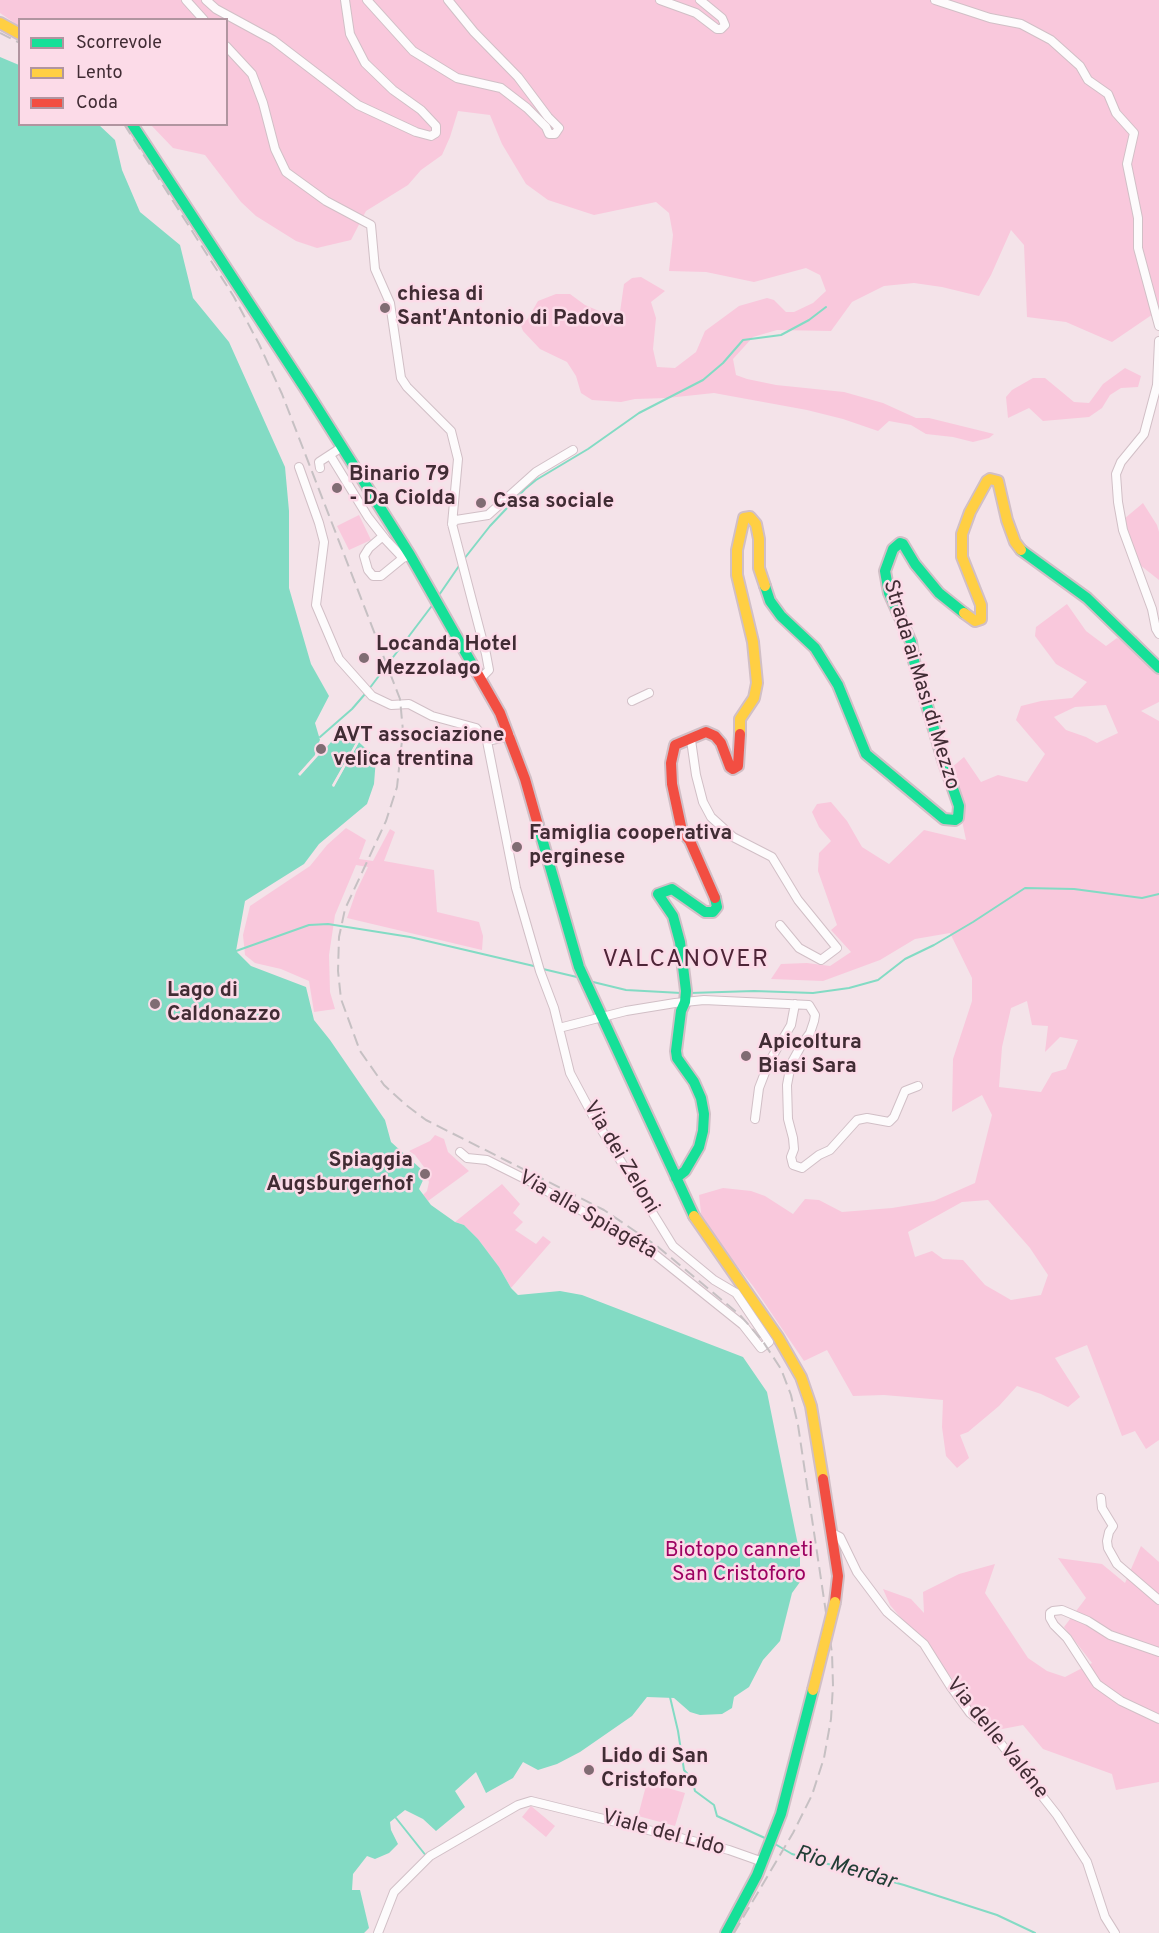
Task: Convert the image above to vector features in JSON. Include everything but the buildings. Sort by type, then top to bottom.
[{"type":"street","points":[[186,0],[202,18]]},
{"type":"street","points":[[206,0],[216,9],[273,40],[312,68],[339,93],[358,105],[416,132],[431,136],[436,133],[436,126],[421,110],[393,90],[364,63],[350,34],[345,0]]},
{"type":"street","points":[[367,0],[413,51],[457,78],[501,88],[527,108],[546,127],[549,134],[555,134],[559,128],[518,77],[474,32],[448,0]]},
{"type":"street","points":[[660,0],[696,13],[717,29],[721,29],[725,25],[722,18],[700,0]]},
{"type":"street","points":[[935,0],[990,18],[1021,24],[1051,40],[1080,66],[1088,80],[1108,94],[1116,113],[1134,133],[1127,164],[1138,218],[1138,248],[1159,326]]},
{"type":"street","points":[[0,23],[18,33]]},
{"type":"street","points":[[228,48],[252,74],[264,103],[275,149],[286,172],[326,201],[371,225],[375,269],[390,303],[401,378],[407,387],[451,431],[458,459],[452,524],[489,670],[481,678]]},
{"type":"street","points":[[133,126],[342,447],[406,556],[431,591],[481,678],[510,736],[525,779],[579,967],[602,1018],[696,1220],[778,1337],[801,1377],[811,1406],[838,1576],[835,1602],[781,1814],[766,1855],[726,1933]]},
{"type":"street","points":[[1159,342],[1157,385],[1144,434],[1121,462],[1116,474],[1123,530],[1159,634]]},
{"type":"street","points":[[320,468],[319,462],[342,447]]},
{"type":"street","points":[[452,524],[456,520],[488,515],[536,472],[573,450]]},
{"type":"street","points":[[330,455],[383,537],[406,556]]},
{"type":"street","points":[[299,467],[324,543],[316,605],[339,658],[368,692],[391,705],[410,704],[432,716],[476,728],[487,741],[510,736]]},
{"type":"street","name":"Strada ai Masi di Mezzo","points":[[691,740],[706,732],[716,736],[728,763],[733,769],[737,769],[740,719],[754,698],[757,683],[753,642],[736,564],[742,521],[750,517],[754,519],[758,531],[759,568],[770,601],[776,611],[811,643],[820,656],[838,686],[867,754],[939,816],[950,820],[958,818],[959,806],[914,661],[911,642],[884,577],[893,549],[900,543],[903,544],[915,564],[944,597],[975,621],[981,619],[981,605],[962,557],[962,534],[973,505],[990,479],[998,481],[1007,520],[1015,542],[1022,552],[1087,598],[1159,668]]},
{"type":"street","points":[[383,537],[369,548],[364,556],[368,570],[373,576],[381,576],[406,556]]},
{"type":"street","points":[[632,701],[649,693]]},
{"type":"street","points":[[676,1178],[685,1171],[699,1147],[704,1122],[701,1098],[694,1082],[681,1065],[676,1051],[685,997],[680,942],[669,908],[658,894],[672,889],[705,912],[713,912],[717,907],[712,888],[700,867],[690,841],[682,831],[672,784],[671,763],[674,748],[679,744],[691,740],[703,802],[711,817],[733,837],[772,857],[798,900],[837,948],[821,960],[799,948],[780,925]]},
{"type":"street","name":"Via dei Zeloni","points":[[487,741],[516,888],[536,959],[560,1028],[570,1072],[593,1116],[673,1246],[714,1280],[735,1293]]},
{"type":"street","points":[[560,1028],[685,997],[809,1005],[815,1015],[810,1033],[802,1044],[789,1074],[786,1102],[793,1138],[794,1149],[791,1157],[793,1165],[798,1168],[805,1167],[819,1155],[831,1150],[857,1120],[867,1118],[889,1122],[894,1117],[905,1091],[918,1086]]},
{"type":"street","points":[[755,1119],[759,1088],[769,1062],[791,1025],[795,1004]]},
{"type":"street","name":"Via alla Spiagéta","points":[[460,1152],[466,1158],[487,1160],[531,1182],[647,1248],[743,1325],[761,1348],[769,1342],[735,1293]]},
{"type":"street","points":[[735,1293],[747,1293]]},
{"type":"street","points":[[1101,1498],[1102,1508],[1113,1526],[1108,1532],[1107,1541],[1108,1548],[1117,1564],[1159,1600]]},
{"type":"street","name":"Via delle Valéne","points":[[832,1533],[840,1537],[857,1572],[887,1612],[924,1644],[970,1713],[992,1731],[1057,1815],[1087,1862],[1105,1917],[1115,1933]]},
{"type":"street","points":[[1159,1652],[1110,1635],[1088,1621],[1062,1610],[1050,1613],[1054,1625],[1067,1638],[1097,1684],[1121,1701],[1159,1719]]},
{"type":"street","name":"Viale del Lido","points":[[378,1933],[394,1892],[430,1856],[518,1805],[531,1801],[729,1850],[766,1855]]},
{"type":"shaded area","points":[[0,0],[1159,0],[1159,310],[1112,342],[1066,322],[1027,317],[1024,245],[1011,230],[979,296],[914,283],[884,286],[852,302],[831,331],[777,330],[753,337],[733,359],[736,375],[747,379],[776,385],[844,392],[883,403],[916,418],[929,418],[994,434],[989,438],[973,442],[926,434],[911,425],[889,421],[878,431],[807,410],[714,393],[621,402],[592,400],[581,393],[576,376],[567,362],[540,349],[523,331],[520,323],[527,320],[538,301],[556,294],[570,294],[585,305],[606,314],[620,312],[624,284],[632,278],[641,277],[665,291],[651,302],[656,318],[653,349],[657,367],[675,368],[696,352],[705,331],[739,306],[767,298],[774,300],[786,312],[794,312],[813,303],[826,291],[820,275],[806,268],[754,282],[706,272],[669,271],[673,235],[669,213],[656,202],[594,215],[548,200],[526,184],[502,144],[490,115],[458,111],[442,155],[421,170],[408,185],[366,211],[351,240],[317,248],[296,241],[256,216],[241,202],[205,155],[173,148],[152,126],[228,126],[228,18],[18,18],[18,25],[0,13]]},
{"type":"shaded area","name":"Lago di Caldonazzo","points":[[0,57],[18,65],[18,126],[100,126],[115,140],[122,170],[140,212],[180,245],[193,298],[229,342],[285,467],[289,511],[289,588],[311,664],[329,696],[315,723],[320,740],[315,755],[320,755],[336,736],[357,741],[332,785],[334,786],[359,742],[376,758],[374,784],[367,804],[319,844],[304,864],[245,901],[236,951],[251,966],[306,987],[314,1020],[385,1120],[391,1142],[421,1169],[424,1178],[419,1189],[431,1205],[455,1222],[464,1225],[478,1239],[518,1295],[560,1291],[582,1295],[743,1357],[767,1392],[800,1555],[800,1582],[792,1593],[780,1641],[763,1660],[749,1687],[734,1697],[732,1708],[722,1714],[700,1715],[690,1712],[674,1698],[647,1697],[632,1716],[580,1752],[557,1764],[538,1770],[523,1762],[513,1778],[486,1793],[476,1772],[455,1791],[465,1807],[436,1831],[423,1819],[405,1810],[390,1822],[398,1844],[389,1853],[375,1859],[367,1856],[353,1874],[352,1890],[360,1890],[369,1928],[364,1933],[0,1933]]},
{"type":"shaded area","points":[[1125,368],[1141,376],[1138,387],[1121,388],[1110,395],[1102,408],[1089,417],[1043,421],[1029,408],[1008,418],[1006,397],[1012,390],[1033,378],[1045,378],[1074,402],[1089,403],[1103,384]]},
{"type":"shaded area","points":[[1143,503],[1159,532],[1159,580],[1140,565],[1124,519]]},
{"type":"shaded area","points":[[359,515],[371,540],[349,550],[337,526]]},
{"type":"shaded area","points":[[1067,604],[1086,631],[1106,646],[1117,638],[1134,647],[1136,635],[1159,660],[1159,702],[1141,711],[1159,721],[1159,1440],[1146,1449],[1135,1431],[1122,1436],[1087,1345],[1055,1358],[1080,1397],[1068,1407],[1017,1386],[999,1406],[968,1432],[960,1435],[969,1458],[957,1468],[946,1456],[942,1427],[943,1400],[884,1395],[853,1396],[827,1350],[804,1361],[753,1286],[702,1221],[699,1195],[723,1188],[751,1191],[765,1196],[793,1214],[805,1199],[819,1200],[842,1212],[892,1208],[934,1201],[975,1183],[992,1115],[982,1095],[952,1112],[953,1059],[972,1001],[972,978],[950,933],[915,939],[880,960],[823,981],[771,979],[781,964],[807,963],[830,966],[851,952],[831,930],[837,925],[818,871],[819,853],[831,841],[819,827],[812,812],[817,804],[831,802],[847,821],[862,847],[889,864],[924,830],[966,840],[951,768],[964,757],[981,782],[998,775],[1027,782],[1045,754],[1016,720],[1021,706],[1041,701],[1072,698],[1087,682],[1056,664],[1035,636],[1036,627]],"holes":[[[1106,705],[1118,733],[1097,743],[1066,730],[1054,717],[1075,707]],[[1027,1001],[1032,1025],[1048,1026],[1045,1052],[1060,1037],[1078,1040],[1066,1069],[1052,1073],[1041,1092],[999,1087],[1002,1047],[1011,1008]],[[988,1200],[1030,1248],[1048,1275],[1041,1295],[1011,1300],[985,1285],[963,1260],[943,1259],[932,1251],[915,1257],[908,1232],[962,1202]]]},
{"type":"shaded area","points":[[346,828],[366,840],[359,859],[373,861],[390,829],[395,832],[384,861],[434,870],[437,912],[479,922],[483,936],[482,950],[347,918],[368,867],[356,865],[335,915],[329,955],[330,992],[335,1009],[314,1012],[309,981],[281,969],[255,963],[245,955],[243,935],[250,906],[310,866],[327,845]]},
{"type":"shaded area","points":[[435,1135],[444,1139],[448,1152],[469,1171],[428,1201],[423,1195],[427,1191],[429,1182],[424,1167],[409,1151],[430,1141]]},
{"type":"shaded area","points":[[502,1184],[520,1204],[513,1213],[523,1222],[515,1230],[536,1244],[543,1236],[551,1242],[511,1288],[478,1239],[464,1225],[455,1222]]},
{"type":"shaded area","points":[[1141,1546],[1159,1562],[1159,1782],[1116,1790],[1112,1774],[1043,1749],[1023,1725],[997,1730],[969,1706],[951,1677],[890,1605],[883,1589],[911,1599],[924,1613],[923,1592],[959,1574],[995,1564],[985,1593],[1028,1658],[1047,1671],[1065,1677],[1092,1663],[1064,1627],[1086,1598],[1058,1558],[1102,1564],[1125,1583]]},
{"type":"shaded area","points":[[647,1782],[685,1793],[675,1826],[638,1816]]},
{"type":"shaded area","points":[[531,1806],[555,1826],[546,1837],[522,1817]]},
{"type":"pier","points":[[335,733],[360,739],[378,755],[376,758],[359,742],[334,787],[332,786],[357,741],[336,736],[300,776],[298,774],[315,755],[320,740],[323,737],[321,749]]},
{"type":"waterway","points":[[464,559],[490,526],[536,480],[588,449],[639,413],[703,380],[723,363],[743,340],[781,335],[809,320],[826,307]]},
{"type":"waterway","points":[[437,598],[461,563]]},
{"type":"waterway","points":[[369,689],[434,603]]},
{"type":"waterway","points":[[320,737],[352,709],[365,694]]},
{"type":"waterway","points":[[690,993],[754,991],[813,993],[849,988],[878,980],[905,959],[973,922],[1025,888],[1074,889],[1142,898],[1159,894]]},
{"type":"waterway","points":[[236,951],[309,925],[328,924],[410,937],[538,967]]},
{"type":"waterway","points":[[543,969],[581,978]]},
{"type":"waterway","points":[[589,981],[626,990],[681,993]]},
{"type":"waterway","name":"Rio Merdar","points":[[670,1697],[684,1770],[692,1779],[695,1791],[714,1805],[717,1816],[767,1839]]},
{"type":"waterway","points":[[396,1818],[427,1857]]},
{"type":"waterway","name":"Rio Merdar","points":[[775,1844],[792,1854],[904,1885],[997,1915],[1035,1933]]},
{"type":"railway","points":[[0,33],[18,42]]},
{"type":"railway","points":[[125,126],[234,297],[259,344],[282,394],[400,699],[403,731],[397,787],[386,821],[345,909],[339,937],[338,971],[341,999],[360,1051],[384,1085],[426,1120],[604,1210],[657,1246],[740,1315],[762,1340],[781,1369],[791,1395],[798,1425],[832,1653],[831,1719],[824,1758],[812,1795],[793,1833],[734,1933]]},
{"type":"traffic: fast","points":[[133,126],[308,393],[410,555],[476,671]]},
{"type":"traffic: fast","points":[[765,586],[770,601],[781,616],[815,648],[838,685],[866,754],[944,819],[955,820],[958,818],[959,806],[914,661],[911,642],[889,593],[885,571],[893,549],[900,543],[903,544],[915,564],[939,593],[964,613]]},
{"type":"traffic: fast","points":[[1021,550],[1087,598],[1159,668]]},
{"type":"traffic: fast","points":[[538,825],[579,967],[694,1216]]},
{"type":"traffic: fast","points":[[676,1178],[685,1171],[699,1147],[704,1114],[701,1098],[694,1082],[677,1058],[681,1011],[686,991],[680,942],[673,916],[658,894],[672,889],[705,912],[713,912],[717,907],[715,898]]},
{"type":"traffic: fast","points":[[726,1933],[757,1875],[781,1814],[813,1690]]},
{"type":"traffic: slow","points":[[0,23],[18,33]]},
{"type":"traffic: slow","points":[[964,613],[975,621],[981,619],[981,605],[962,557],[962,534],[970,512],[990,479],[998,481],[1007,520],[1015,542],[1021,550]]},
{"type":"traffic: slow","points":[[740,734],[740,719],[754,698],[757,683],[753,642],[737,575],[737,550],[744,518],[750,517],[756,524],[759,539],[759,568],[765,586]]},
{"type":"traffic: slow","points":[[694,1216],[778,1337],[801,1377],[811,1406],[823,1479]]},
{"type":"traffic: slow","points":[[813,1690],[835,1602]]},
{"type":"traffic: jam","points":[[476,671],[500,713],[525,779],[538,825]]},
{"type":"traffic: jam","points":[[715,898],[690,841],[682,831],[672,784],[671,763],[675,745],[706,732],[715,736],[721,743],[730,767],[733,769],[738,766],[740,734]]},
{"type":"traffic: jam","points":[[823,1479],[838,1576],[835,1602]]},
{"type":"place","name":"chiesa di Sant'Antonio di Padova","points":[[385,308]]},
{"type":"place","name":"Binario 79 - Da Ciolda","points":[[337,488]]},
{"type":"place","name":"Casa sociale","points":[[481,503]]},
{"type":"place","name":"Locanda Hotel Mezzolago","points":[[364,658]]},
{"type":"place","name":"AVT associazione velica trentina","points":[[321,749]]},
{"type":"place","name":"Famiglia cooperativa perginese","points":[[517,847]]},
{"type":"place","name":"Lago di Caldonazzo","points":[[155,1004]]},
{"type":"place","name":"Apicoltura Biasi Sara","points":[[746,1056]]},
{"type":"place","name":"Spiaggia Augsburgerhof","points":[[425,1174]]},
{"type":"place","name":"Lido di San Cristoforo","points":[[589,1770]]},
{"type":"district","name":"VALCANOVER","points":[[686,961]]},
{"type":"park label","name":"Biotopo canneti San Cristoforo","points":[[739,1564]]}]
